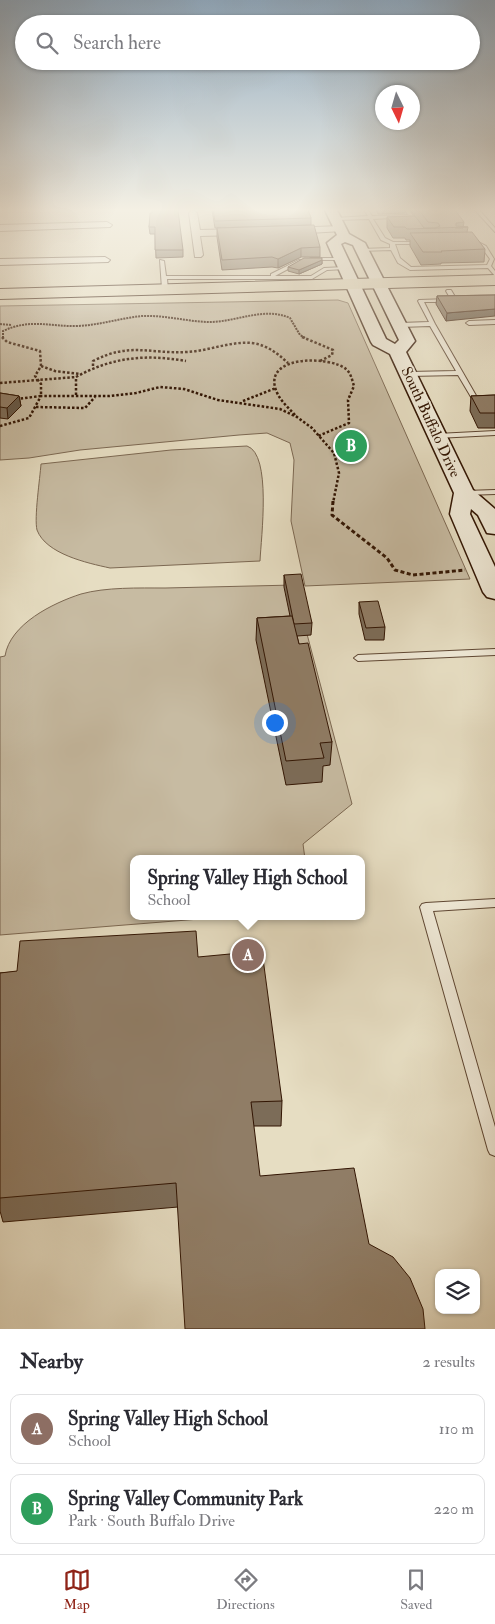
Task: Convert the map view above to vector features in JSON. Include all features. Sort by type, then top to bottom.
[{"type":"main road","name":"South Buffalo Drive","points":[[347,272],[379,342],[398,351],[464,493],[487,512],[493,522]]},
{"type":"main road","name":"South Buffalo Drive","points":[[372,272],[407,341],[398,351]]},
{"type":"main road","points":[[0,302],[380,288],[492,273]]},
{"type":"main road","points":[[0,294],[164,284],[274,281],[307,281],[354,289]]},
{"type":"main road","points":[[380,288],[455,296],[495,289]]},
{"type":"main road","name":"South Buffalo Drive","points":[[464,493],[460,514],[495,592]]},
{"type":"lane","points":[[163,272],[164,284]]},
{"type":"lane","points":[[274,281],[286,272]]},
{"type":"lane","points":[[307,281],[321,272]]},
{"type":"lane","points":[[472,272],[495,274]]},
{"type":"lane","points":[[455,296],[421,301],[476,401],[495,401]]},
{"type":"lane","points":[[469,323],[495,322]]},
{"type":"lane","points":[[400,325],[432,324]]},
{"type":"lane","points":[[408,374],[460,373]]},
{"type":"lane","points":[[437,436],[495,433]]},
{"type":"lane","points":[[464,493],[495,492]]},
{"type":"lane","points":[[358,658],[495,652]]},
{"type":"lane","points":[[495,903],[426,907],[495,1150]]},
{"type":"path","points":[[0,426],[29,418],[41,396],[41,384],[35,376],[41,366],[40,351],[7,342],[2,338],[3,331],[20,323],[41,322],[82,326],[144,316],[209,322],[253,314],[278,315],[289,317],[295,323],[297,333],[304,338],[313,343],[327,345],[332,350],[332,355],[320,361]]},
{"type":"path","points":[[0,324],[13,325]]},
{"type":"path","points":[[93,366],[93,361],[108,352],[133,348],[194,352],[229,344],[249,343],[274,350],[288,363]]},
{"type":"path","points":[[133,348],[134,357]]},
{"type":"path","points":[[0,383],[76,377],[93,366],[134,357],[186,361]]},
{"type":"path","points":[[318,436],[349,423],[350,413],[347,396],[354,386],[352,376],[345,368],[331,362],[301,360],[288,363],[280,368],[275,376],[279,397],[334,453],[339,473],[333,499],[332,515],[387,558],[395,570],[413,575],[464,570]]},
{"type":"path","points":[[41,366],[59,373],[81,374]]},
{"type":"path","points":[[76,377],[76,395]]},
{"type":"path","points":[[12,400],[41,396],[110,396],[136,393],[160,387],[184,389],[218,400],[240,401],[280,409],[297,417]]},
{"type":"path","points":[[240,401],[259,396],[276,388]]},
{"type":"path","points":[[36,407],[85,408],[97,396]]},
{"type":"shaded area","points":[[338,300],[348,303],[470,579],[305,586],[291,521],[294,460],[290,443],[267,433],[80,450],[29,458],[0,460],[0,306]]},
{"type":"shaded area","points":[[247,446],[255,452],[260,464],[262,480],[263,517],[260,561],[110,568],[79,560],[58,551],[42,538],[37,530],[41,464],[171,450]]},
{"type":"shaded area","points":[[294,585],[352,804],[303,844],[304,855],[130,855],[130,920],[187,920],[0,935],[0,657],[5,656],[15,634],[24,625],[34,616],[58,603],[81,594],[101,590]]},
{"type":"building","points":[[495,295],[495,309],[447,313],[437,296]]},
{"type":"building","points":[[0,393],[19,396],[7,408],[0,407]]},
{"type":"building","points":[[495,395],[495,413],[480,413],[471,396]]},
{"type":"building","points":[[301,574],[312,623],[294,624],[284,575]]},
{"type":"building","points":[[378,601],[385,627],[366,628],[359,602]]},
{"type":"building","points":[[292,616],[299,644],[308,643],[332,742],[320,743],[324,758],[286,761],[257,618]]},
{"type":"building","points":[[196,931],[198,957],[262,951],[282,1101],[251,1102],[260,1176],[354,1168],[369,1244],[393,1257],[410,1278],[423,1309],[425,1329],[185,1329],[176,1183],[0,1198],[0,973],[17,971],[20,941]]},
{"type":"place","name":"Spring Valley Community Park","points":[[351,446]]},
{"type":"place","name":"Spring Valley High School","points":[[248,955]]}]
